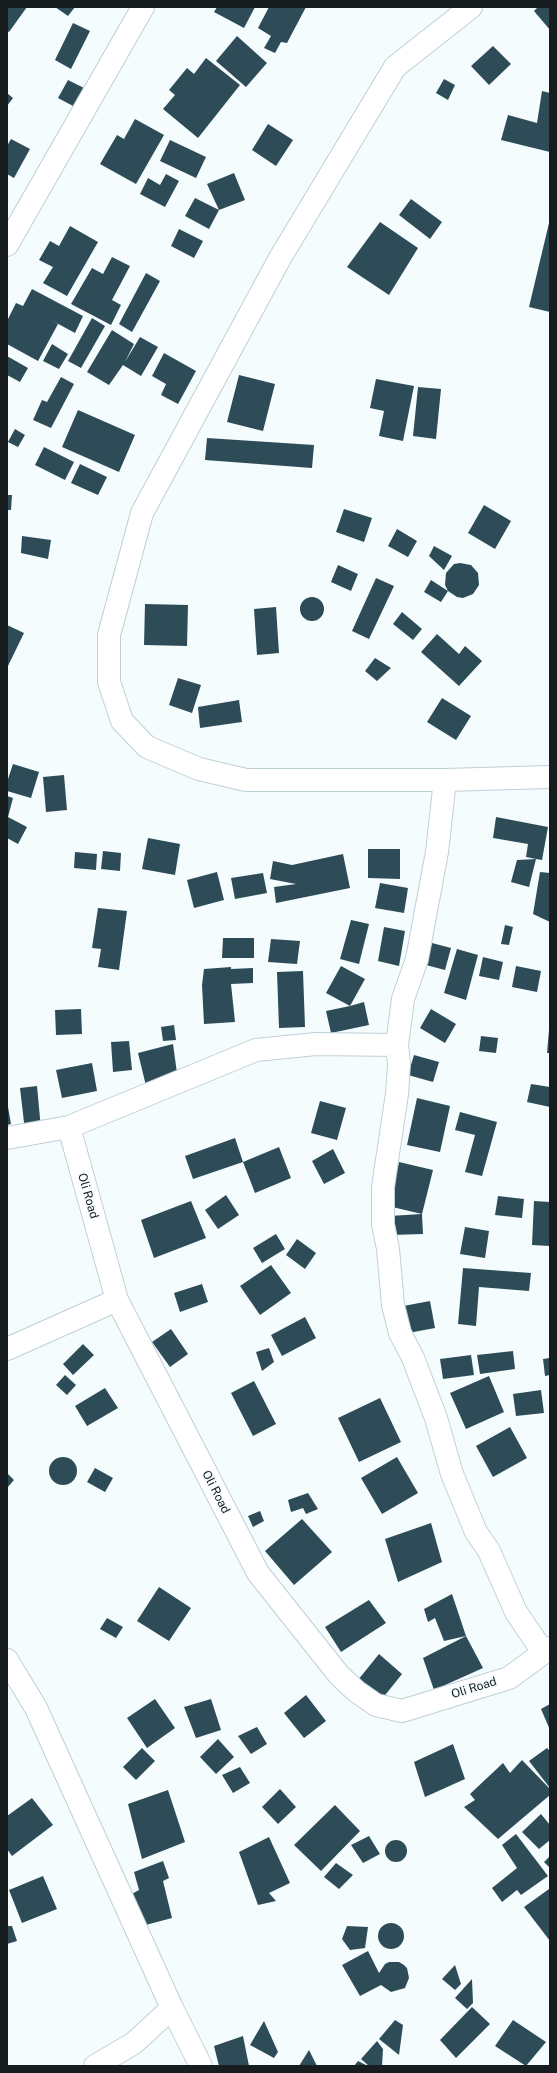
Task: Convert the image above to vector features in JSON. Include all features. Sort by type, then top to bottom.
[{"type":"street","points":[[7,245],[143,7]]},
{"type":"street","points":[[471,7],[395,67],[280,258],[142,513],[109,635],[109,682],[122,721],[147,747],[199,770],[246,780],[445,780],[550,777]]},
{"type":"street","points":[[445,780],[437,852],[417,959],[403,999],[398,1045],[399,1064],[397,1094],[386,1167],[382,1209],[393,1305],[400,1333],[413,1358],[436,1418],[452,1474],[476,1532],[489,1551],[516,1612],[547,1650]]},
{"type":"street","points":[[7,1138],[69,1126],[256,1050],[316,1044],[398,1045]]},
{"type":"street","name":"Oli Road","points":[[69,1126],[117,1300],[258,1573],[339,1675],[356,1691],[376,1705],[402,1711],[509,1678],[547,1650]]},
{"type":"street","points":[[7,1349],[117,1300]]},
{"type":"street","points":[[7,1660],[36,1708],[172,2008],[201,2066]]},
{"type":"street","points":[[96,2066],[134,2043],[172,2008]]},
{"type":"building","points":[[7,7],[27,7],[9,32],[7,31]]},
{"type":"building","points":[[55,7],[75,7],[68,16]]},
{"type":"building","points":[[217,7],[255,7],[244,28],[214,12]]},
{"type":"building","points":[[269,7],[306,7],[287,43],[281,42],[275,53],[264,48],[271,36],[258,28]]},
{"type":"building","points":[[538,7],[550,7],[550,30],[534,11]]},
{"type":"building","points":[[73,23],[90,31],[71,69],[55,60]]},
{"type":"building","points":[[237,36],[267,63],[246,87],[216,61]]},
{"type":"building","points":[[493,46],[511,64],[489,85],[471,66]]},
{"type":"building","points":[[206,58],[240,85],[198,138],[163,109],[175,95],[169,90],[187,68],[194,74]]},
{"type":"building","points":[[444,79],[455,85],[448,100],[436,93]]},
{"type":"building","points":[[68,80],[84,88],[75,107],[58,98]]},
{"type":"building","points":[[542,91],[550,93],[550,152],[501,140],[508,115],[537,123]]},
{"type":"building","points":[[7,93],[13,98],[7,106]]},
{"type":"building","points":[[135,119],[164,135],[136,184],[100,164],[117,135],[124,139]]},
{"type":"building","points":[[268,124],[293,140],[276,166],[252,150]]},
{"type":"building","points":[[11,139],[30,149],[14,178],[7,174],[7,146]]},
{"type":"building","points":[[170,140],[206,157],[196,178],[160,161]]},
{"type":"building","points":[[234,173],[245,200],[219,210],[207,184]]},
{"type":"building","points":[[166,174],[179,181],[165,207],[140,194],[148,178],[160,185]]},
{"type":"building","points":[[195,198],[219,210],[209,229],[185,216]]},
{"type":"building","points":[[411,199],[442,222],[430,239],[399,215]]},
{"type":"building","points":[[380,222],[418,248],[389,295],[347,267]]},
{"type":"building","points":[[550,223],[550,312],[529,307]]},
{"type":"building","points":[[70,226],[98,242],[67,296],[43,283],[53,267],[39,260],[50,241],[59,246]]},
{"type":"building","points":[[179,229],[203,241],[194,258],[171,246]]},
{"type":"building","points":[[112,257],[130,266],[112,300],[121,305],[111,325],[71,304],[92,268],[103,274]]},
{"type":"building","points":[[146,273],[160,281],[132,332],[119,324]]},
{"type":"building","points":[[32,289],[83,316],[75,333],[51,320],[58,324],[38,361],[7,344],[7,321],[16,303],[23,306]]},
{"type":"building","points":[[92,318],[105,326],[81,368],[68,361]]},
{"type":"building","points":[[112,330],[134,344],[125,362],[140,337],[158,347],[141,376],[123,365],[109,385],[87,372]]},
{"type":"building","points":[[52,344],[68,354],[59,369],[43,361]]},
{"type":"building","points":[[164,353],[196,371],[178,404],[161,395],[166,384],[152,376]]},
{"type":"building","points":[[7,356],[28,368],[20,382],[7,375]]},
{"type":"building","points":[[239,375],[275,384],[263,431],[227,422]]},
{"type":"building","points":[[61,377],[74,384],[51,428],[33,420],[42,400],[47,402]]},
{"type":"building","points":[[376,379],[414,386],[403,441],[379,436],[384,411],[370,408]]},
{"type":"building","points":[[418,387],[441,389],[436,439],[413,436]]},
{"type":"building","points":[[78,410],[135,435],[119,472],[62,447]]},
{"type":"building","points":[[15,429],[25,435],[18,447],[8,442]]},
{"type":"building","points":[[207,438],[314,445],[312,468],[205,460]]},
{"type":"building","points":[[44,447],[74,462],[65,480],[35,465]]},
{"type":"building","points":[[80,464],[107,477],[98,495],[71,483]]},
{"type":"building","points":[[7,495],[12,495],[11,510],[7,510]]},
{"type":"building","points":[[484,505],[511,521],[495,549],[468,533]]},
{"type":"building","points":[[344,509],[372,518],[364,542],[336,532]]},
{"type":"building","points":[[397,529],[417,541],[408,557],[388,546]]},
{"type":"building","points":[[22,536],[51,540],[48,559],[21,553]]},
{"type":"building","points":[[434,546],[452,556],[444,570],[429,556]]},
{"type":"building","points":[[460,563],[471,565],[478,573],[479,585],[473,594],[463,598],[457,597],[448,591],[445,585],[446,573],[454,564]]},
{"type":"building","points":[[338,565],[358,574],[351,591],[331,582]]},
{"type":"building","points":[[376,578],[394,586],[369,639],[352,631]]},
{"type":"building","points":[[431,580],[448,591],[441,602],[424,592]]},
{"type":"building","points":[[312,597],[321,600],[324,609],[321,618],[312,621],[303,618],[300,609],[303,600]]},
{"type":"building","points":[[145,604],[188,605],[187,646],[144,645]]},
{"type":"building","points":[[276,607],[279,653],[257,655],[254,609]]},
{"type":"building","points":[[402,612],[422,629],[413,640],[393,624]]},
{"type":"building","points":[[7,625],[24,633],[7,668]]},
{"type":"building","points":[[437,634],[459,654],[465,646],[482,661],[459,686],[421,652]]},
{"type":"building","points":[[375,658],[391,668],[377,681],[365,671]]},
{"type":"building","points":[[178,678],[201,685],[192,713],[169,705]]},
{"type":"building","points":[[442,698],[471,716],[456,740],[427,722]]},
{"type":"building","points":[[239,700],[242,722],[200,728],[198,707]]},
{"type":"building","points":[[13,764],[39,772],[31,798],[7,791],[7,782]]},
{"type":"building","points":[[64,775],[67,810],[46,812],[43,777]]},
{"type":"building","points":[[7,796],[13,798],[8,817],[27,827],[18,844],[7,838]]},
{"type":"building","points":[[496,817],[548,827],[542,860],[526,857],[528,844],[493,838]]},
{"type":"building","points":[[148,838],[180,844],[175,875],[142,869]]},
{"type":"building","points":[[368,849],[400,849],[400,879],[368,878]]},
{"type":"building","points":[[103,851],[121,853],[120,871],[101,869]]},
{"type":"building","points":[[75,852],[97,854],[96,870],[74,868]]},
{"type":"building","points":[[343,854],[350,888],[276,903],[274,887],[296,884],[270,879],[273,861],[292,865]]},
{"type":"building","points":[[536,859],[529,887],[511,882],[517,860]]},
{"type":"building","points":[[217,872],[224,900],[194,908],[187,880]]},
{"type":"building","points":[[540,872],[550,873],[550,922],[533,914]]},
{"type":"building","points":[[263,873],[267,893],[235,899],[231,878]]},
{"type":"building","points":[[380,883],[408,888],[404,913],[375,908]]},
{"type":"building","points":[[98,908],[127,911],[119,970],[98,967],[101,949],[92,948]]},
{"type":"building","points":[[351,920],[369,924],[359,964],[340,959]]},
{"type":"building","points":[[505,925],[513,927],[509,945],[501,944]]},
{"type":"building","points":[[384,927],[405,931],[399,966],[378,961]]},
{"type":"building","points":[[223,938],[254,938],[254,958],[222,958]]},
{"type":"building","points":[[271,939],[300,941],[297,964],[268,962]]},
{"type":"building","points":[[432,943],[451,948],[445,970],[426,965]]},
{"type":"building","points":[[457,949],[478,955],[466,1000],[444,993]]},
{"type":"building","points":[[483,957],[503,962],[499,980],[479,976]]},
{"type":"building","points":[[341,966],[365,979],[350,1006],[326,993]]},
{"type":"building","points":[[516,966],[541,971],[537,992],[512,987]]},
{"type":"building","points":[[231,967],[231,969],[253,968],[253,983],[231,984],[235,1022],[204,1024],[202,985],[204,969]]},
{"type":"building","points":[[303,971],[305,1027],[279,1028],[277,972]]},
{"type":"building","points":[[364,1002],[369,1025],[331,1033],[326,1011]]},
{"type":"building","points":[[81,1009],[82,1034],[56,1035],[55,1010]]},
{"type":"building","points":[[431,1009],[456,1024],[445,1043],[420,1028]]},
{"type":"building","points":[[174,1025],[176,1040],[163,1041],[161,1027]]},
{"type":"building","points":[[549,1030],[550,1053],[547,1053]]},
{"type":"building","points":[[481,1036],[498,1038],[496,1053],[479,1051]]},
{"type":"building","points":[[129,1041],[132,1070],[113,1072],[111,1042]]},
{"type":"building","points":[[173,1044],[177,1073],[147,1090],[138,1053]]},
{"type":"building","points":[[414,1055],[439,1062],[433,1082],[408,1075]]},
{"type":"building","points":[[92,1063],[97,1091],[62,1098],[56,1070]]},
{"type":"building","points":[[531,1084],[550,1087],[550,1107],[527,1102]]},
{"type":"building","points":[[37,1086],[41,1129],[25,1131],[20,1088]]},
{"type":"building","points":[[417,1098],[450,1106],[440,1152],[407,1145]]},
{"type":"building","points":[[7,1101],[11,1124],[7,1125]]},
{"type":"building","points":[[320,1101],[346,1108],[337,1140],[311,1133]]},
{"type":"building","points":[[460,1112],[497,1122],[482,1176],[465,1172],[475,1135],[455,1130]]},
{"type":"building","points":[[235,1138],[243,1162],[193,1179],[185,1156]]},
{"type":"building","points":[[279,1147],[291,1178],[255,1193],[243,1162]]},
{"type":"building","points":[[333,1149],[345,1173],[324,1184],[312,1161]]},
{"type":"building","points":[[399,1162],[433,1170],[422,1214],[388,1206]]},
{"type":"building","points":[[226,1195],[239,1215],[218,1229],[205,1210]]},
{"type":"building","points":[[498,1196],[524,1199],[522,1218],[495,1215]]},
{"type":"building","points":[[191,1201],[206,1238],[154,1258],[141,1220]]},
{"type":"building","points":[[534,1201],[550,1202],[550,1246],[532,1245]]},
{"type":"building","points":[[422,1214],[423,1234],[390,1235],[389,1216]]},
{"type":"building","points":[[465,1227],[489,1231],[485,1258],[460,1254]]},
{"type":"building","points":[[276,1234],[285,1249],[262,1263],[253,1248]]},
{"type":"building","points":[[297,1239],[316,1253],[305,1269],[286,1255]]},
{"type":"building","points":[[271,1265],[291,1293],[260,1315],[240,1286]]},
{"type":"building","points":[[463,1268],[531,1273],[529,1291],[479,1287],[476,1326],[458,1324]]},
{"type":"building","points":[[202,1284],[208,1302],[180,1312],[174,1293]]},
{"type":"building","points":[[430,1301],[435,1328],[403,1334],[398,1307]]},
{"type":"building","points":[[305,1317],[316,1338],[282,1356],[271,1335]]},
{"type":"building","points":[[171,1329],[188,1354],[170,1367],[152,1342]]},
{"type":"building","points":[[83,1344],[94,1355],[73,1375],[63,1364]]},
{"type":"building","points":[[269,1348],[274,1362],[262,1371],[256,1352]]},
{"type":"building","points":[[513,1351],[515,1369],[480,1374],[477,1355]]},
{"type":"building","points":[[471,1355],[474,1375],[443,1379],[440,1359]]},
{"type":"building","points":[[550,1358],[550,1375],[545,1376],[543,1359]]},
{"type":"building","points":[[65,1375],[76,1385],[67,1395],[56,1385]]},
{"type":"building","points":[[489,1376],[504,1412],[466,1429],[450,1393]]},
{"type":"building","points":[[254,1381],[276,1424],[253,1436],[231,1393]]},
{"type":"building","points":[[105,1388],[118,1408],[87,1426],[75,1406]]},
{"type":"building","points":[[541,1390],[544,1413],[516,1416],[513,1394]]},
{"type":"building","points":[[380,1398],[401,1442],[359,1462],[338,1418]]},
{"type":"building","points":[[510,1427],[527,1458],[493,1477],[476,1446]]},
{"type":"building","points":[[63,1457],[73,1461],[77,1471],[73,1481],[63,1485],[53,1481],[49,1471],[53,1461]]},
{"type":"building","points":[[397,1457],[418,1493],[382,1514],[361,1478]]},
{"type":"building","points":[[95,1468],[113,1478],[105,1492],[87,1482]]},
{"type":"building","points":[[7,1473],[14,1480],[7,1488]]},
{"type":"building","points":[[308,1493],[318,1509],[306,1514],[303,1508],[291,1512],[288,1500]]},
{"type":"building","points":[[260,1511],[264,1521],[253,1527],[248,1516]]},
{"type":"building","points":[[302,1519],[332,1552],[294,1585],[265,1551]]},
{"type":"building","points":[[431,1523],[442,1562],[398,1582],[385,1539]]},
{"type":"building","points":[[159,1587],[191,1608],[169,1641],[137,1621]]},
{"type":"building","points":[[452,1594],[466,1636],[444,1641],[435,1618],[428,1622],[424,1609]]},
{"type":"building","points":[[369,1600],[386,1623],[341,1652],[325,1627]]},
{"type":"building","points":[[107,1618],[123,1627],[116,1638],[100,1629]]},
{"type":"building","points":[[466,1636],[483,1668],[434,1690],[423,1658]]},
{"type":"building","points":[[379,1654],[402,1674],[382,1699],[358,1680]]},
{"type":"building","points":[[306,1695],[326,1721],[304,1738],[284,1713]]},
{"type":"building","points":[[155,1699],[175,1728],[147,1748],[127,1718]]},
{"type":"building","points":[[211,1699],[221,1730],[196,1738],[184,1707]]},
{"type":"building","points":[[550,1704],[550,1730],[541,1709]]},
{"type":"building","points":[[257,1727],[267,1744],[251,1754],[238,1736]]},
{"type":"building","points":[[218,1739],[234,1757],[216,1774],[200,1757]]},
{"type":"building","points":[[453,1744],[465,1779],[425,1797],[414,1762]]},
{"type":"building","points":[[142,1748],[155,1761],[136,1780],[123,1767]]},
{"type":"building","points":[[547,1748],[550,1751],[550,1788],[529,1761]]},
{"type":"building","points":[[522,1760],[550,1789],[550,1795],[498,1839],[464,1807],[475,1800],[470,1794],[503,1763],[510,1773]]},
{"type":"building","points":[[240,1767],[250,1783],[233,1793],[222,1775]]},
{"type":"building","points":[[280,1789],[296,1807],[278,1824],[262,1807]]},
{"type":"building","points":[[168,1790],[185,1842],[142,1859],[128,1804]]},
{"type":"building","points":[[32,1798],[53,1825],[12,1856],[7,1849],[7,1816]]},
{"type":"building","points":[[335,1805],[360,1831],[321,1871],[294,1845]]},
{"type":"building","points":[[541,1814],[550,1825],[550,1840],[539,1849],[522,1832]]},
{"type":"building","points":[[516,1834],[548,1876],[521,1895],[517,1890],[502,1902],[492,1888],[517,1868],[502,1845]]},
{"type":"building","points":[[369,1836],[380,1854],[363,1863],[351,1845]]},
{"type":"building","points":[[269,1837],[290,1883],[269,1893],[276,1901],[258,1905],[239,1852]]},
{"type":"building","points":[[396,1840],[404,1843],[407,1851],[404,1859],[396,1862],[388,1859],[385,1851],[388,1843]]},
{"type":"building","points":[[550,1856],[550,1868],[544,1862]]},
{"type":"building","points":[[163,1861],[169,1878],[163,1881],[172,1918],[138,1927],[130,1895],[139,1890],[134,1872]]},
{"type":"building","points":[[336,1863],[353,1875],[339,1889],[324,1877]]},
{"type":"building","points":[[43,1876],[57,1909],[22,1923],[9,1890]]},
{"type":"building","points":[[549,1889],[550,1890],[550,1941],[524,1907]]},
{"type":"building","points":[[391,1923],[400,1927],[404,1936],[400,1945],[391,1949],[382,1945],[378,1936],[382,1927]]},
{"type":"building","points":[[7,1926],[12,1926],[17,1941],[7,1944]]},
{"type":"building","points":[[347,1926],[368,1927],[365,1948],[350,1950],[342,1939]]},
{"type":"building","points":[[368,1951],[379,1973],[385,1964],[389,1962],[399,1962],[407,1968],[409,1978],[405,1988],[391,1992],[381,1985],[360,1996],[342,1965]]},
{"type":"building","points":[[455,1965],[461,1984],[455,1990],[442,1979]]},
{"type":"building","points":[[472,1979],[473,2003],[467,2009],[455,1998]]},
{"type":"building","points":[[472,2007],[490,2024],[456,2058],[440,2040]]},
{"type":"building","points":[[395,2020],[403,2025],[399,2055],[379,2039]]},
{"type":"building","points":[[513,2020],[546,2042],[526,2066],[495,2046]]},
{"type":"building","points":[[264,2021],[278,2052],[274,2058],[250,2045]]},
{"type":"building","points":[[243,2036],[249,2066],[219,2066],[214,2046]]},
{"type":"building","points":[[377,2041],[383,2049],[382,2066],[369,2066],[361,2059]]},
{"type":"building","points":[[309,2050],[317,2066],[299,2066]]},
{"type":"building","points":[[358,2061],[368,2066],[354,2066]]}]
